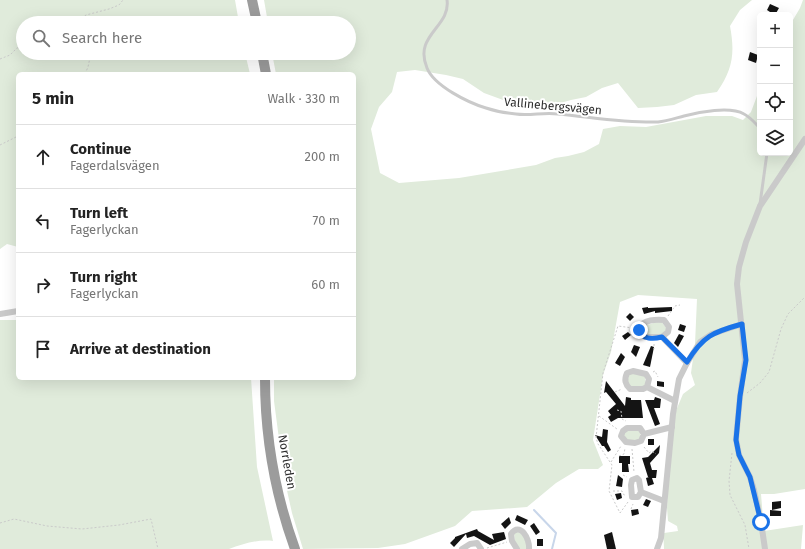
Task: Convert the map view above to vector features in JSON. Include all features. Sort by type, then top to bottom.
[{"type":"highway","points":[[252,0],[255,16]]},
{"type":"highway","points":[[263,60],[266,72]]},
{"type":"highway","name":"Norrleden","points":[[265,380],[266,416],[272,463],[283,512],[295,549]]},
{"type":"street","points":[[765,549],[754,490],[750,477],[739,455],[736,440],[740,396],[746,360],[737,284],[739,267],[746,242],[760,206],[805,139]]},
{"type":"street","points":[[0,314],[16,311]]},
{"type":"street","points":[[660,320],[666,322],[669,330],[662,337],[645,337],[641,334],[639,329],[640,325],[645,322],[660,320]]},
{"type":"street","points":[[657,549],[661,538],[672,427],[679,379],[687,362],[700,342],[712,334],[742,324]]},
{"type":"street","points":[[662,337],[687,362]]},
{"type":"street","points":[[647,387],[649,379],[647,375],[635,371],[627,373],[625,381],[627,386],[632,390],[647,387],[675,401]]},
{"type":"street","points":[[644,434],[640,428],[624,430],[621,437],[627,442],[639,442],[644,434],[672,427]]},
{"type":"street","points":[[635,478],[639,480],[641,492],[636,498],[632,495],[631,481],[635,478]]},
{"type":"street","points":[[641,492],[664,501]]},
{"type":"street","points":[[516,549],[512,541],[512,532],[516,530],[520,530],[528,538],[528,549]]},
{"type":"street","points":[[462,549],[470,544],[476,543],[482,549]]},
{"type":"lane","name":"Vallinebergsvägen","points":[[447,0],[446,13],[424,46],[423,53],[427,70],[449,90],[486,108],[517,114],[557,114],[598,120],[633,122],[659,122],[706,111],[726,111],[744,114],[757,125]]},
{"type":"lane","points":[[760,206],[759,203],[767,156]]},
{"type":"path","points":[[83,16],[112,8],[119,5],[123,0]]},
{"type":"path","points":[[0,59],[10,55],[16,49]]},
{"type":"path","points":[[86,72],[90,60]]},
{"type":"path","points":[[0,145],[16,137]]},
{"type":"path","points":[[740,396],[750,392],[769,372],[781,329],[788,314],[805,297]]},
{"type":"path","points":[[666,322],[672,308],[676,305],[680,305]]},
{"type":"path","points":[[632,495],[620,514],[609,491],[612,467],[611,463],[596,441],[603,373],[618,326],[639,329]]},
{"type":"path","points":[[615,392],[627,386]]},
{"type":"path","points":[[598,416],[624,430],[626,420],[622,419],[621,411],[617,410]]},
{"type":"path","points":[[611,463],[627,442]]},
{"type":"path","points":[[619,456],[624,454],[627,442]]},
{"type":"path","points":[[627,442],[635,478]]},
{"type":"path","points":[[639,442],[649,453],[652,451],[656,454]]},
{"type":"path","points":[[732,451],[729,481],[730,495],[745,525],[749,549]]},
{"type":"path","points":[[613,491],[622,491],[624,495],[632,495]]},
{"type":"path","points":[[0,524],[14,519],[47,526],[82,529],[151,519],[158,549]]},
{"type":"path","points":[[482,549],[512,541]]},
{"type":"green space","points":[[0,0],[235,0],[238,16],[16,16],[16,60],[247,60],[250,72],[16,72],[16,246],[7,244],[0,249]]},
{"type":"green space","points":[[264,0],[752,0],[740,10],[730,26],[732,36],[731,60],[726,76],[717,92],[696,95],[674,105],[638,108],[618,83],[602,88],[586,97],[546,107],[517,105],[484,93],[463,79],[415,70],[397,72],[392,92],[379,107],[371,129],[380,173],[399,183],[459,178],[536,165],[555,158],[584,152],[599,144],[603,129],[620,126],[646,127],[706,116],[732,116],[743,120],[751,112],[757,96],[757,156],[793,156],[793,20],[803,0],[805,0],[805,489],[774,494],[761,494],[764,531],[803,525],[801,549],[664,549],[664,533],[678,531],[677,526],[668,521],[668,484],[675,413],[683,394],[695,385],[691,373],[695,344],[697,299],[638,295],[620,302],[611,352],[603,375],[593,440],[603,465],[598,469],[579,469],[556,483],[527,507],[472,511],[455,526],[405,544],[378,548],[303,549],[292,513],[284,477],[274,401],[274,380],[356,380],[356,72],[276,72],[273,60],[356,60],[356,16],[267,16]]},
{"type":"green space","points":[[0,320],[16,320],[16,380],[251,380],[257,467],[273,541],[256,541],[229,549],[0,549]]},
{"type":"green space","points":[[661,321],[667,329],[660,336],[643,335],[641,328],[643,326]]},
{"type":"green space","points":[[629,373],[645,375],[646,385],[635,389],[627,385]]},
{"type":"green space","points":[[638,430],[641,433],[639,440],[627,440],[623,435],[624,431]]},
{"type":"green space","points":[[516,531],[525,536],[527,549],[518,549],[515,543],[514,532]]},
{"type":"building","points":[[770,4],[779,8],[777,12],[770,12],[767,10]]},
{"type":"building","points":[[750,52],[757,55],[756,63],[748,60]]},
{"type":"building","points":[[672,307],[672,311],[655,313],[655,311],[644,314],[642,308]]},
{"type":"building","points":[[630,313],[634,317],[630,321],[626,317]]},
{"type":"building","points":[[680,324],[686,326],[684,332],[678,330]]},
{"type":"building","points":[[628,332],[631,335],[625,340],[622,336]]},
{"type":"building","points":[[679,334],[684,336],[678,347],[674,343]]},
{"type":"building","points":[[634,345],[640,347],[636,357],[631,352]]},
{"type":"building","points":[[651,346],[654,347],[650,367],[643,365]]},
{"type":"building","points":[[621,353],[625,357],[620,366],[615,363]]},
{"type":"building","points":[[606,381],[625,406],[626,397],[631,398],[631,400],[641,400],[643,418],[618,418],[611,422],[608,417],[611,415],[608,411],[616,404],[606,392],[604,393]]},
{"type":"building","points":[[657,381],[664,382],[664,387],[657,386]]},
{"type":"building","points":[[655,397],[661,399],[660,408],[654,408],[660,424],[655,426],[645,400],[654,400]]},
{"type":"building","points":[[603,429],[608,430],[607,442],[611,450],[608,452],[595,435],[602,437]]},
{"type":"building","points":[[648,439],[654,439],[654,445],[648,445]]},
{"type":"building","points":[[660,445],[659,453],[650,463],[652,470],[657,470],[656,478],[652,478],[654,484],[648,486],[646,478],[649,477],[642,458],[648,457]]},
{"type":"building","points":[[619,456],[630,456],[630,464],[628,464],[629,472],[622,472],[622,463],[619,463]]},
{"type":"building","points":[[618,475],[623,479],[622,487],[616,486]]},
{"type":"building","points":[[621,493],[622,498],[617,500],[615,494]]},
{"type":"building","points":[[646,499],[651,501],[648,507],[643,505]]},
{"type":"building","points":[[781,501],[781,508],[772,510],[772,502]]},
{"type":"building","points":[[638,509],[639,514],[632,516],[631,510]]},
{"type":"building","points":[[770,510],[781,511],[781,516],[770,516]]},
{"type":"building","points":[[517,515],[528,520],[525,525],[515,520]]},
{"type":"building","points":[[509,517],[511,523],[505,529],[501,524]]},
{"type":"building","points":[[534,523],[540,532],[536,535],[530,526]]},
{"type":"building","points":[[477,529],[494,540],[492,534],[504,532],[506,539],[490,545],[474,536],[467,538],[466,534],[454,547],[450,543],[455,537]]},
{"type":"building","points":[[612,532],[616,549],[607,549],[604,535]]},
{"type":"building","points":[[537,539],[543,539],[543,546],[537,546]]},
{"type":"waterway","points":[[534,510],[556,533],[552,549]]},
{"type":"route","points":[[639,330],[641,334],[648,338],[662,337],[684,361],[687,362],[700,342],[721,330],[742,324],[746,360],[740,396],[736,440],[739,455],[746,467],[754,490],[761,522]]}]
